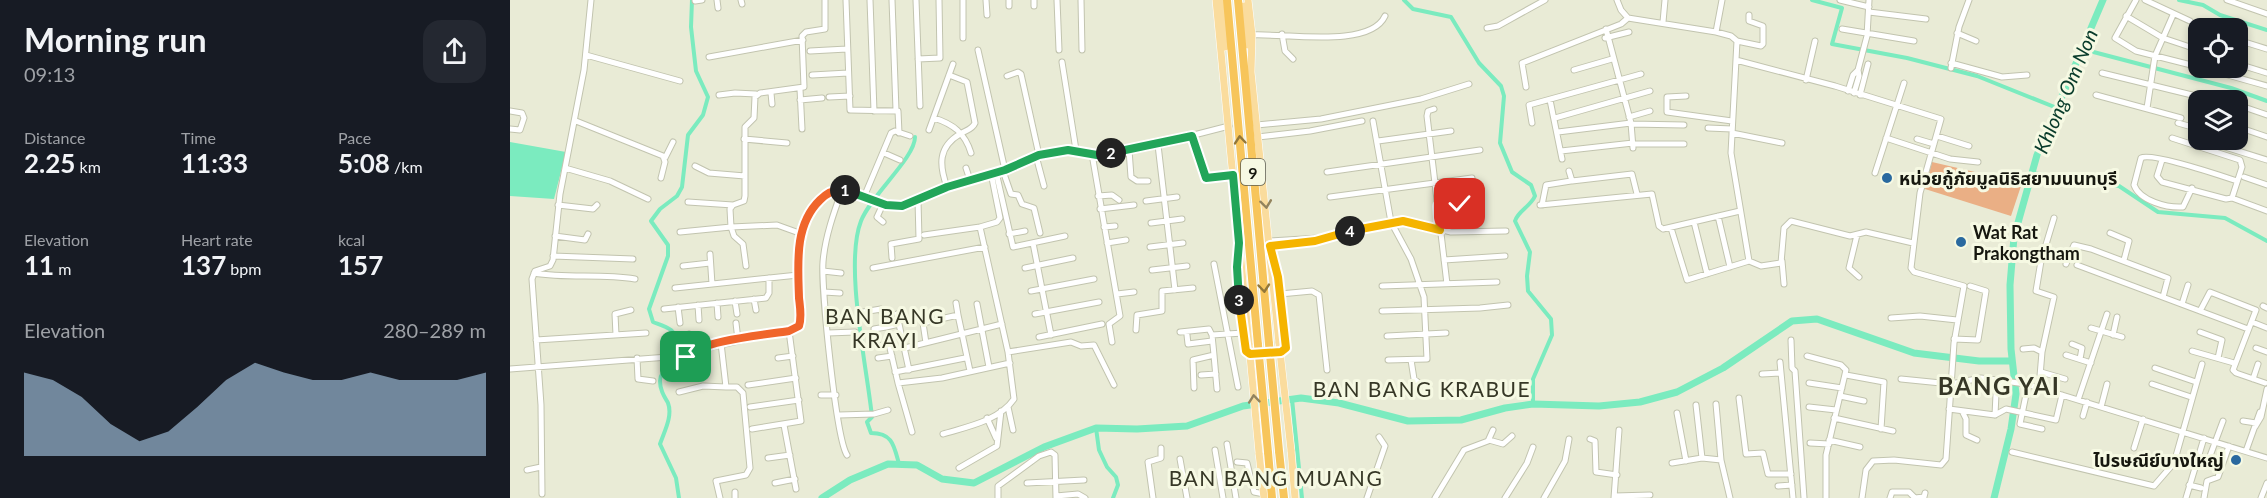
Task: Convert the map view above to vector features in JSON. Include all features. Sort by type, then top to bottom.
[{"type":"highway","name":"9","points":[[1227,0],[1258,345],[1267,497]]},
{"type":"highway","name":"9","points":[[1238,0],[1284,498]]},
{"type":"main road","points":[[1216,0],[1226,85]]},
{"type":"main road","points":[[1221,0],[1229,126],[1248,345],[1264,452]]},
{"type":"main road","points":[[1243,0],[1295,498]]},
{"type":"main road","points":[[1248,0],[1252,35],[1251,72]]},
{"type":"main road","points":[[1239,243],[1237,280],[1242,333],[1248,353],[1285,350],[1280,294],[1270,245]]},
{"type":"street","points":[[534,273],[550,266],[553,256],[558,205],[576,121],[586,55],[591,0]]},
{"type":"street","points":[[695,1],[702,0]]},
{"type":"street","points":[[717,0],[718,8]]},
{"type":"street","points":[[719,95],[771,93],[800,89],[804,86],[804,33],[825,29],[825,0]]},
{"type":"street","points":[[846,0],[850,111],[896,110]]},
{"type":"street","points":[[870,0],[874,111]]},
{"type":"street","points":[[892,0],[899,133]]},
{"type":"street","points":[[916,0],[920,106]]},
{"type":"street","points":[[918,59],[940,58],[939,0]]},
{"type":"street","points":[[963,0],[963,38]]},
{"type":"street","points":[[986,0],[987,15]]},
{"type":"street","points":[[1057,0],[1059,50]]},
{"type":"street","points":[[1081,0],[1082,50]]},
{"type":"street","points":[[1487,28],[1498,26],[1545,0]]},
{"type":"street","points":[[1617,0],[1621,10],[1628,18]]},
{"type":"street","points":[[1663,22],[1664,0]]},
{"type":"street","points":[[1716,32],[1722,0]]},
{"type":"street","points":[[1840,0],[1869,10],[1926,19]]},
{"type":"street","points":[[1854,93],[1853,75],[1858,70],[1867,34],[1869,0]]},
{"type":"street","points":[[1968,0],[1957,33],[1951,65],[2002,77],[2019,78],[2027,75]]},
{"type":"street","points":[[2136,0],[2115,38],[2136,51],[2188,64]]},
{"type":"street","points":[[2145,0],[2188,20]]},
{"type":"street","points":[[2228,0],[2267,14]]},
{"type":"street","points":[[1526,87],[1522,63],[1628,18],[1716,32],[1731,36],[1737,41],[1761,46],[1763,45],[1763,26],[1750,22],[1749,15]]},
{"type":"street","points":[[2146,108],[2150,74],[2155,56],[2173,15]]},
{"type":"street","points":[[1252,35],[1331,37],[1357,34],[1376,28],[1384,16]]},
{"type":"street","points":[[2126,16],[2163,38],[2188,46]]},
{"type":"street","points":[[1842,29],[1914,41]]},
{"type":"street","points":[[1603,30],[1630,121],[1633,145]]},
{"type":"street","points":[[1606,39],[1629,32]]},
{"type":"street","points":[[1957,33],[1977,41]]},
{"type":"street","points":[[1282,34],[1285,51],[1293,59]]},
{"type":"street","points":[[709,57],[803,40]]},
{"type":"street","points":[[1737,41],[1731,153],[1749,261]]},
{"type":"street","points":[[1806,80],[1815,41]]},
{"type":"street","points":[[2248,43],[2267,49]]},
{"type":"street","points":[[810,51],[847,49]]},
{"type":"street","points":[[978,50],[1011,194],[1018,195],[1022,204],[1034,207],[1040,233]]},
{"type":"street","points":[[586,55],[680,81]]},
{"type":"street","points":[[1574,70],[1612,59]]},
{"type":"street","points":[[1736,60],[1941,118],[1920,194],[1913,243],[1912,271],[1963,284],[1954,339],[1944,463],[1939,465],[1894,460],[1874,461],[1866,470],[1862,498]]},
{"type":"street","points":[[1062,62],[1076,150]]},
{"type":"street","points":[[929,130],[953,64]]},
{"type":"street","points":[[1854,93],[1869,64]]},
{"type":"street","points":[[2248,67],[2267,73]]},
{"type":"street","points":[[1007,76],[1018,72],[1021,74],[1044,186]]},
{"type":"street","points":[[812,75],[849,73]]},
{"type":"street","points":[[2102,73],[2188,94]]},
{"type":"street","points":[[1520,107],[1641,74]]},
{"type":"street","points":[[947,187],[940,166],[942,152],[949,142],[975,123],[968,85],[949,75]]},
{"type":"street","points":[[2239,78],[2267,86]]},
{"type":"street","points":[[1875,173],[1904,83]]},
{"type":"street","points":[[1257,125],[1321,119],[1421,99],[1469,84]]},
{"type":"street","points":[[800,89],[802,129]]},
{"type":"street","points":[[1555,118],[1650,91]]},
{"type":"street","points":[[771,93],[772,104]]},
{"type":"street","points":[[746,266],[743,244],[734,236],[731,227],[730,209],[745,198],[745,127],[755,116],[756,94]]},
{"type":"street","points":[[2096,95],[2146,108],[2188,124]]},
{"type":"street","points":[[800,100],[850,96]]},
{"type":"street","points":[[1686,96],[1667,96],[1667,112],[1732,121]]},
{"type":"street","points":[[1550,100],[1562,159]]},
{"type":"street","points":[[1529,105],[1533,123]]},
{"type":"street","points":[[2248,108],[2267,115]]},
{"type":"street","points":[[1434,109],[1427,113],[1447,284]]},
{"type":"street","points":[[510,111],[522,113],[524,118],[520,129],[510,129]]},
{"type":"street","points":[[1630,121],[1650,111]]},
{"type":"street","points":[[934,118],[953,125],[961,134],[971,153]]},
{"type":"street","points":[[576,121],[665,158]]},
{"type":"street","points":[[1258,137],[1317,130],[1362,121]]},
{"type":"street","points":[[1373,121],[1383,165],[1391,222],[1421,284],[1426,308],[1427,359],[1388,360]]},
{"type":"street","points":[[1558,132],[1630,121],[1684,125]]},
{"type":"street","points":[[510,369],[668,357],[721,343],[795,328],[800,322],[798,275],[802,234],[811,209],[826,194],[842,190],[875,202],[902,206],[947,187],[1004,170],[1037,156],[1076,150],[1092,154],[1129,150],[1158,145],[1229,126]]},
{"type":"street","points":[[1708,128],[1732,131],[1782,143]]},
{"type":"street","points":[[1378,141],[1451,130]]},
{"type":"street","points":[[2248,130],[2267,137]]},
{"type":"street","points":[[867,198],[891,133],[910,136]]},
{"type":"street","points":[[1192,136],[1206,178],[1233,175]]},
{"type":"street","points":[[1937,136],[1969,146]]},
{"type":"street","points":[[1886,138],[1964,162],[1978,162]]},
{"type":"street","points":[[2172,138],[2240,160],[2242,164],[2232,198]]},
{"type":"street","points":[[744,139],[787,143]]},
{"type":"street","points":[[1917,139],[1934,144]]},
{"type":"street","points":[[661,178],[665,158],[673,142]]},
{"type":"street","points":[[1561,151],[1633,145],[1684,144]]},
{"type":"street","points":[[1158,145],[1176,290]]},
{"type":"street","points":[[1129,150],[1131,177],[1137,181],[1148,181]]},
{"type":"street","points":[[1327,172],[1480,150]]},
{"type":"street","points":[[2235,150],[2267,160]]},
{"type":"street","points":[[884,153],[900,160]]},
{"type":"street","points":[[1092,154],[1117,294],[1119,319],[1109,324],[1112,342]]},
{"type":"street","points":[[2192,188],[2186,204],[2180,207],[2150,200],[2136,191],[2134,182],[2142,157],[2162,160],[2237,181]]},
{"type":"street","points":[[2162,160],[2157,176],[2159,180],[2226,199],[2232,198],[2267,211]]},
{"type":"street","points":[[695,166],[709,173],[745,177]]},
{"type":"street","points":[[565,168],[610,181],[648,199]]},
{"type":"street","points":[[966,168],[970,180]]},
{"type":"street","points":[[1569,171],[1571,181]]},
{"type":"street","points":[[924,235],[980,227],[997,222],[1000,218],[994,173]]},
{"type":"street","points":[[994,173],[1013,247],[1065,236]]},
{"type":"street","points":[[1637,194],[1632,174],[1546,185],[1541,205],[1637,194],[1653,195],[1659,226],[1663,229],[1740,211]]},
{"type":"street","points":[[706,177],[745,177]]},
{"type":"street","points":[[2244,177],[2267,186]]},
{"type":"street","points":[[1330,197],[1472,178]]},
{"type":"street","points":[[842,190],[829,234],[823,271],[836,395],[843,448],[847,454]]},
{"type":"street","points":[[1098,196],[1112,195],[1119,200]]},
{"type":"street","points":[[1146,201],[1178,196]]},
{"type":"street","points":[[892,258],[891,244],[919,239],[918,200]]},
{"type":"street","points":[[687,202],[733,205]]},
{"type":"street","points":[[1438,206],[1476,202]]},
{"type":"street","points":[[883,204],[877,217],[884,222]]},
{"type":"street","points":[[558,205],[593,209],[597,205]]},
{"type":"street","points":[[1100,209],[1134,205]]},
{"type":"street","points":[[1718,216],[1730,267]]},
{"type":"street","points":[[1151,223],[1182,219]]},
{"type":"street","points":[[2039,388],[2042,352],[2054,297],[2036,291],[2041,261],[2054,219]]},
{"type":"street","points":[[1270,245],[1320,238],[1391,222],[1415,223],[1440,230],[1506,231]]},
{"type":"street","points":[[1694,222],[1707,273]]},
{"type":"street","points":[[1784,284],[1782,233],[1788,222],[1850,236],[1866,232],[1913,243]]},
{"type":"street","points":[[680,232],[777,225],[802,234]]},
{"type":"street","points":[[1104,227],[1114,226]]},
{"type":"street","points":[[942,434],[1001,411],[1008,407],[1014,396],[1008,352],[980,227]]},
{"type":"street","points":[[1671,228],[1685,279],[1749,261],[1768,266],[1782,261]]},
{"type":"street","points":[[1009,234],[1025,231]]},
{"type":"street","points":[[2109,233],[2129,241],[2124,260]]},
{"type":"street","points":[[555,237],[585,240],[588,234]]},
{"type":"street","points":[[1857,234],[1849,268],[1859,277]]},
{"type":"street","points":[[1107,243],[1126,240]]},
{"type":"street","points":[[1033,243],[1051,335]]},
{"type":"street","points":[[1150,247],[1183,243]]},
{"type":"street","points":[[2066,264],[2074,245],[2124,260],[2138,267]]},
{"type":"street","points":[[873,267],[985,247]]},
{"type":"street","points":[[710,254],[712,284]]},
{"type":"street","points":[[2103,254],[2168,278],[2163,297]]},
{"type":"street","points":[[553,256],[633,259]]},
{"type":"street","points":[[1444,260],[1505,256]]},
{"type":"street","points":[[1025,268],[1073,258]]},
{"type":"street","points":[[683,266],[710,263]]},
{"type":"street","points":[[1214,264],[1238,387]]},
{"type":"street","points":[[2077,265],[2248,329]]},
{"type":"street","points":[[1152,270],[1187,266]]},
{"type":"street","points":[[823,271],[841,273]]},
{"type":"street","points":[[534,273],[557,276],[612,275],[635,279]]},
{"type":"street","points":[[534,273],[532,290],[541,405],[542,494]]},
{"type":"street","points":[[675,288],[798,275]]},
{"type":"street","points":[[664,309],[769,296],[769,278]]},
{"type":"street","points":[[1031,291],[1094,279]]},
{"type":"street","points":[[1382,286],[1497,282]]},
{"type":"street","points":[[2182,304],[2188,285]]},
{"type":"street","points":[[1954,339],[1978,340],[1986,291],[1970,286]]},
{"type":"street","points":[[1136,330],[1136,316],[1161,312],[1162,291],[1193,288]]},
{"type":"street","points":[[1280,294],[1312,291],[1319,295],[1327,370]]},
{"type":"street","points":[[824,292],[840,293]]},
{"type":"street","points":[[1117,294],[1134,292]]},
{"type":"street","points":[[2200,311],[2210,292],[2255,309],[2233,370],[2266,385],[2266,401],[2247,452]]},
{"type":"street","points":[[754,299],[756,310]]},
{"type":"street","points":[[879,300],[886,327]]},
{"type":"street","points":[[735,301],[737,314]]},
{"type":"street","points":[[1035,314],[1099,302]]},
{"type":"street","points":[[717,303],[718,317]]},
{"type":"street","points":[[956,303],[965,358],[970,371]]},
{"type":"street","points":[[977,304],[989,367]]},
{"type":"street","points":[[698,305],[699,320]]},
{"type":"street","points":[[1382,310],[1480,308],[1508,305]]},
{"type":"street","points":[[678,307],[680,323]]},
{"type":"street","points":[[863,312],[881,309]]},
{"type":"street","points":[[616,335],[615,314],[631,310]]},
{"type":"street","points":[[897,314],[909,370]]},
{"type":"street","points":[[2078,400],[2107,314]]},
{"type":"street","points":[[926,343],[923,323],[958,315]]},
{"type":"street","points":[[1891,318],[1920,316],[1957,320]]},
{"type":"street","points":[[2113,335],[2117,317]]},
{"type":"street","points":[[2252,322],[2267,328]]},
{"type":"street","points":[[736,323],[738,340]]},
{"type":"street","points":[[874,329],[899,324]]},
{"type":"street","points":[[905,348],[1002,324]]},
{"type":"street","points":[[1040,337],[1102,324]]},
{"type":"street","points":[[1094,326],[1095,333]]},
{"type":"street","points":[[2091,328],[2122,338]]},
{"type":"street","points":[[1180,332],[1209,329],[1217,389]]},
{"type":"street","points":[[752,429],[801,422],[789,331]]},
{"type":"street","points":[[828,333],[855,332]]},
{"type":"street","points":[[2200,332],[2222,340],[2218,358]]},
{"type":"street","points":[[536,340],[646,333]]},
{"type":"street","points":[[1187,335],[1188,344],[1228,333],[1242,333]]},
{"type":"street","points":[[1387,336],[1446,333]]},
{"type":"street","points":[[689,334],[699,349]]},
{"type":"street","points":[[1791,340],[1792,368],[1795,372],[1800,413],[1804,498]]},
{"type":"street","points":[[1008,352],[1071,342],[1081,346],[1092,344],[1096,347],[1114,385]]},
{"type":"street","points":[[721,343],[726,387]]},
{"type":"street","points":[[2072,344],[2082,348],[2080,359]]},
{"type":"street","points":[[878,346],[889,345],[912,432]]},
{"type":"street","points":[[2024,349],[2034,348],[2042,352]]},
{"type":"street","points":[[2256,348],[2267,352]]},
{"type":"street","points":[[2192,351],[2234,363]]},
{"type":"street","points":[[682,375],[681,361],[688,352]]},
{"type":"street","points":[[1194,388],[1194,358],[1214,355]]},
{"type":"street","points":[[2066,355],[2091,363]]},
{"type":"street","points":[[778,358],[793,356]]},
{"type":"street","points":[[878,358],[892,356]]},
{"type":"street","points":[[1807,356],[1841,365],[1845,368],[1846,375],[1829,442],[1825,468],[1826,498]]},
{"type":"street","points":[[637,358],[638,379],[653,381]]},
{"type":"street","points":[[895,372],[965,358]]},
{"type":"street","points":[[1411,360],[1414,379],[1419,383]]},
{"type":"street","points":[[1780,362],[1793,498]]},
{"type":"street","points":[[898,383],[1010,363]]},
{"type":"street","points":[[2013,452],[2154,486],[2174,463],[2181,431],[2202,364]]},
{"type":"street","points":[[2253,379],[2258,364]]},
{"type":"street","points":[[2155,368],[2196,382]]},
{"type":"street","points":[[2041,372],[2065,379]]},
{"type":"street","points":[[1762,374],[1781,373]]},
{"type":"street","points":[[2233,382],[2236,373]]},
{"type":"street","points":[[1202,375],[1216,374]]},
{"type":"street","points":[[1846,375],[1884,383],[1881,429]]},
{"type":"street","points":[[748,385],[796,378]]},
{"type":"street","points":[[1901,379],[1951,384],[1975,378],[2027,385],[2267,458]]},
{"type":"street","points":[[1995,415],[1996,394],[2001,380]]},
{"type":"street","points":[[1809,382],[1842,388]]},
{"type":"street","points":[[2101,407],[2107,384]]},
{"type":"street","points":[[2152,384],[2191,397]]},
{"type":"street","points":[[2027,385],[2020,424],[2043,429]]},
{"type":"street","points":[[679,392],[703,386],[737,387],[743,393],[750,468],[746,475],[716,481],[720,498]]},
{"type":"street","points":[[821,395],[836,395]]},
{"type":"street","points":[[1949,409],[1995,415],[2006,409],[2056,420],[2062,395]]},
{"type":"street","points":[[1840,396],[1864,401]]},
{"type":"street","points":[[1739,398],[1746,454],[1763,453],[1768,474],[1791,474]]},
{"type":"street","points":[[750,407],[799,400]]},
{"type":"street","points":[[2083,416],[2086,402]]},
{"type":"street","points":[[1716,404],[1721,460],[1730,498]]},
{"type":"street","points":[[1696,405],[1702,458]]},
{"type":"street","points":[[1008,407],[1012,430]]},
{"type":"street","points":[[1809,407],[1836,410]]},
{"type":"street","points":[[839,415],[872,414],[888,410]]},
{"type":"street","points":[[959,468],[996,448],[1001,411]]},
{"type":"street","points":[[1962,411],[1966,418],[1966,435],[1977,440]]},
{"type":"street","points":[[1677,413],[1686,461]]},
{"type":"street","points":[[987,418],[996,438]]},
{"type":"street","points":[[1834,418],[1893,431]]},
{"type":"street","points":[[2134,448],[2143,419]]},
{"type":"street","points":[[2207,464],[2223,421]]},
{"type":"street","points":[[2243,422],[2256,424]]},
{"type":"street","points":[[784,425],[796,489]]},
{"type":"street","points":[[1490,440],[1493,430]]},
{"type":"street","points":[[1619,430],[1615,497],[1650,495]]},
{"type":"street","points":[[1435,498],[1464,450],[1490,440],[1503,444],[1512,436]]},
{"type":"street","points":[[1367,498],[1385,446],[1379,437]]},
{"type":"street","points":[[2186,498],[2204,438]]},
{"type":"street","points":[[1544,498],[1567,457],[1569,439]]},
{"type":"street","points":[[1590,439],[1595,441],[1596,472],[1617,476]]},
{"type":"street","points":[[1810,443],[1829,442],[1860,447]]},
{"type":"street","points":[[1227,444],[1236,498]]},
{"type":"street","points":[[2204,498],[2207,481],[2218,477],[2229,446]]},
{"type":"street","points":[[1505,498],[1527,463],[1533,447]]},
{"type":"street","points":[[1153,498],[1148,462],[1161,458],[1161,448]]},
{"type":"street","points":[[1215,450],[1223,498]]},
{"type":"street","points":[[998,498],[998,486],[1039,456],[1051,452],[1055,455],[1056,497],[1078,494],[1085,498]]},
{"type":"street","points":[[768,458],[790,454]]},
{"type":"street","points":[[1672,463],[1702,458],[1721,460]]},
{"type":"street","points":[[1180,459],[1187,498]]},
{"type":"street","points":[[1237,462],[1247,463],[1254,492],[1267,497]]},
{"type":"street","points":[[527,470],[541,467]]},
{"type":"street","points":[[775,483],[795,479]]},
{"type":"street","points":[[1027,483],[1084,480]]},
{"type":"street","points":[[2261,498],[2267,483]]},
{"type":"street","points":[[1778,486],[1792,485]]},
{"type":"street","points":[[2189,485],[2201,488]]},
{"type":"street","points":[[1890,498],[1892,492],[1909,492],[1915,498],[1924,497],[1925,493]]},
{"type":"shaded area","points":[[510,142],[566,152],[554,199],[510,196]]},
{"type":"shaded area","points":[[1932,162],[2022,183],[2011,216],[1925,189]]},
{"type":"waterway","points":[[679,498],[676,478],[660,444],[669,413],[668,403],[661,390],[660,378],[677,360],[679,347],[677,337],[671,330],[653,322],[649,309],[668,256],[668,245],[651,221],[660,209],[677,196],[682,187],[688,135],[703,115],[708,97],[696,71],[691,27],[692,0]]},
{"type":"waterway","points":[[1404,0],[1413,9],[1451,17],[1479,63],[1501,86],[1504,96],[1500,143],[1512,172],[1531,185],[1535,196],[1515,221],[1530,252],[1528,291],[1551,319],[1552,335],[1533,379],[1533,404]]},
{"type":"waterway","points":[[1812,0],[1842,8],[1832,44],[1907,58],[1977,76],[2057,108]]},
{"type":"waterway","name":"Khlong Om Non","points":[[1994,498],[2011,429],[2016,394],[2011,349],[2010,285],[2014,237],[2037,155],[2103,0]]},
{"type":"waterway","points":[[2179,0],[2203,5],[2220,15],[2267,30]]},
{"type":"waterway","points":[[2082,49],[2231,88],[2267,101]]},
{"type":"waterway","points":[[899,464],[896,452],[888,438],[871,433],[867,422],[872,417],[858,317],[856,240],[866,211],[901,166],[913,146],[915,137]]},
{"type":"waterway","points":[[2032,173],[2119,186],[2158,212],[2225,218],[2267,241]]},
{"type":"waterway","points":[[822,498],[850,480],[888,464],[917,465],[942,479],[974,483],[1044,447],[1096,428],[1137,429],[1187,426],[1243,406],[1301,398],[1339,403],[1408,421],[1461,420],[1505,408],[1533,404],[1599,406],[1640,402],[1677,392],[1723,368],[1792,321],[1817,319],[1914,353],[1979,361],[2012,361]]},
{"type":"waterway","points":[[1292,399],[1302,498]]},
{"type":"waterway","points":[[1096,428],[1099,450],[1107,467],[1116,477],[1118,485],[1113,498]]},
{"type":"place","name":"หน่วยกู้ภัยมูลนิธิสยามนนทบุรี","points":[[1887,178]]},
{"type":"place","name":"Wat Rat Prakongtham","points":[[1961,242]]},
{"type":"place","name":"ไปรษณีย์บางใหญ่","points":[[2236,460]]},
{"type":"district","name":"BAN BANG KRAYI","points":[[885,327]]},
{"type":"district","name":"BANG YAI","points":[[1999,385]]},
{"type":"district","name":"BAN BANG KRABUE","points":[[1422,388]]},
{"type":"district","name":"BAN BANG MUANG","points":[[1276,477]]},
{"type":"route","points":[[686,357],[690,352],[710,346],[789,331],[799,326],[799,251],[805,220],[811,209],[826,194],[837,190],[854,193],[886,205],[902,206],[947,187],[1005,170],[1047,153],[1076,150],[1103,155],[1192,136],[1206,178],[1233,175],[1239,243],[1237,280],[1242,333],[1246,351],[1250,354],[1281,352],[1286,348],[1278,277],[1270,246],[1315,241],[1391,222],[1403,221],[1440,230],[1438,206],[1460,204]]}]
